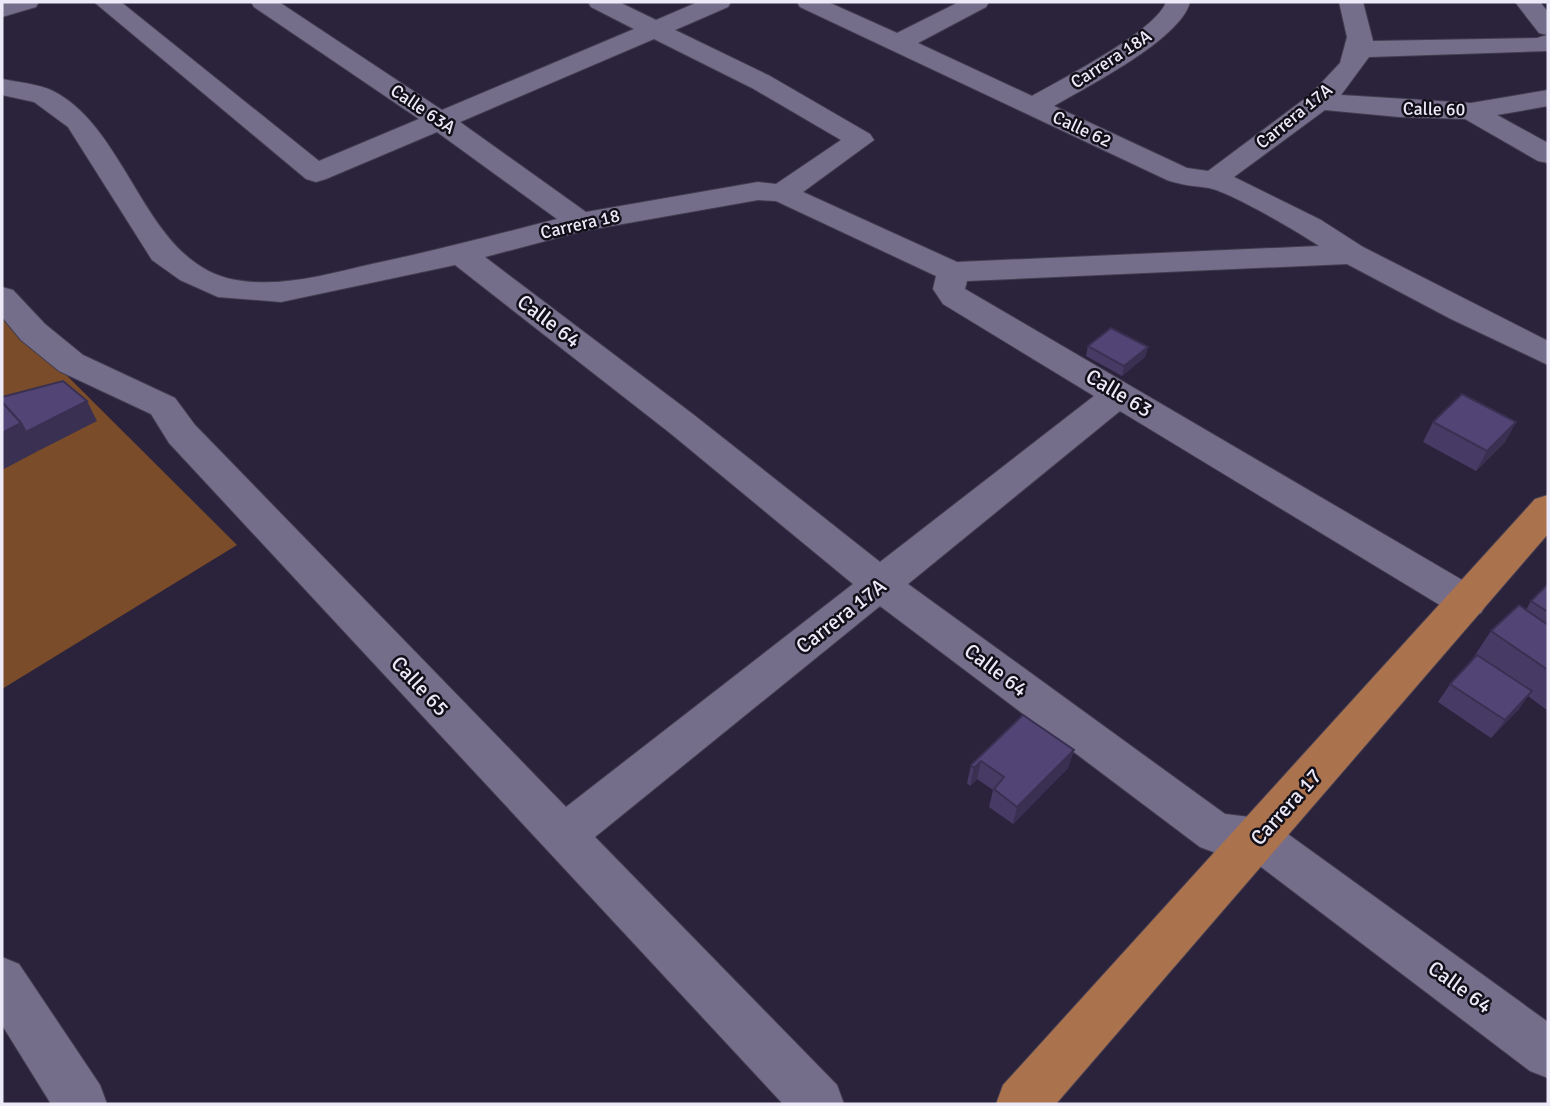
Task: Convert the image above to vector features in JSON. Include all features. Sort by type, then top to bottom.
[{"type":"main road","name":"Carrera 17","points":[[1022,1104],[1548,509]]},
{"type":"street","points":[[2,10],[27,2]]},
{"type":"street","points":[[106,2],[316,173],[443,122],[719,2]]},
{"type":"street","points":[[600,2],[761,82],[860,139],[857,144],[782,193]]},
{"type":"street","name":"Calle 62","points":[[809,2],[900,42],[1177,174],[1191,179],[1216,180],[1310,226],[1352,254],[1548,354]]},
{"type":"street","points":[[900,42],[977,2]]},
{"type":"street","name":"Carrera 18A","points":[[1034,106],[1096,71],[1165,24],[1174,15],[1178,2]]},
{"type":"street","points":[[1351,2],[1357,15],[1359,49],[1539,46],[1548,43]]},
{"type":"street","points":[[1527,2],[1548,29]]},
{"type":"street","name":"Calle 63A","points":[[274,4],[580,222]]},
{"type":"street","name":"Carrera 17A","points":[[1216,180],[1221,173],[1320,101],[1345,74],[1359,49]]},
{"type":"street","name":"Carrera 18","points":[[2,87],[43,96],[78,122],[163,253],[191,273],[229,290],[281,292],[461,254],[580,222],[745,191],[782,193]]},
{"type":"street","name":"Calle 60","points":[[1320,101],[1399,109],[1471,111],[1548,98]]},
{"type":"street","points":[[1471,111],[1548,155]]},
{"type":"street","points":[[782,193],[953,272]]},
{"type":"street","name":"Calle 64","points":[[461,254],[682,424],[881,585],[1216,833],[1258,838],[1548,1053]]},
{"type":"street","name":"Calle 62","points":[[953,272],[1352,254]]},
{"type":"street","name":"Calle 63","points":[[953,272],[949,289],[954,297],[1467,603]]},
{"type":"street","name":"Calle 65","points":[[2,298],[33,332],[71,363],[163,407],[182,434],[818,1104]]},
{"type":"street","name":"Carrera 17A","points":[[563,836],[1119,394]]},
{"type":"street","points":[[2,981],[81,1104]]},
{"type":"shaded area","points":[[2,311],[237,545],[2,689]]},
{"type":"building","points":[[1111,328],[1148,347],[1124,366],[1088,346]]},
{"type":"building","points":[[63,381],[87,401],[26,432],[2,402],[2,397]]},
{"type":"building","points":[[1462,394],[1516,422],[1487,451],[1433,422]]},
{"type":"building","points":[[2,402],[21,423],[2,433]]},
{"type":"building","points":[[1548,584],[1548,612],[1531,601]]},
{"type":"building","points":[[1519,605],[1548,625],[1548,670],[1491,631]]},
{"type":"building","points":[[1477,655],[1532,691],[1505,720],[1450,684]]},
{"type":"building","points":[[1023,715],[1074,750],[1017,807],[994,789],[1004,777],[981,761],[974,768],[971,765]]}]
